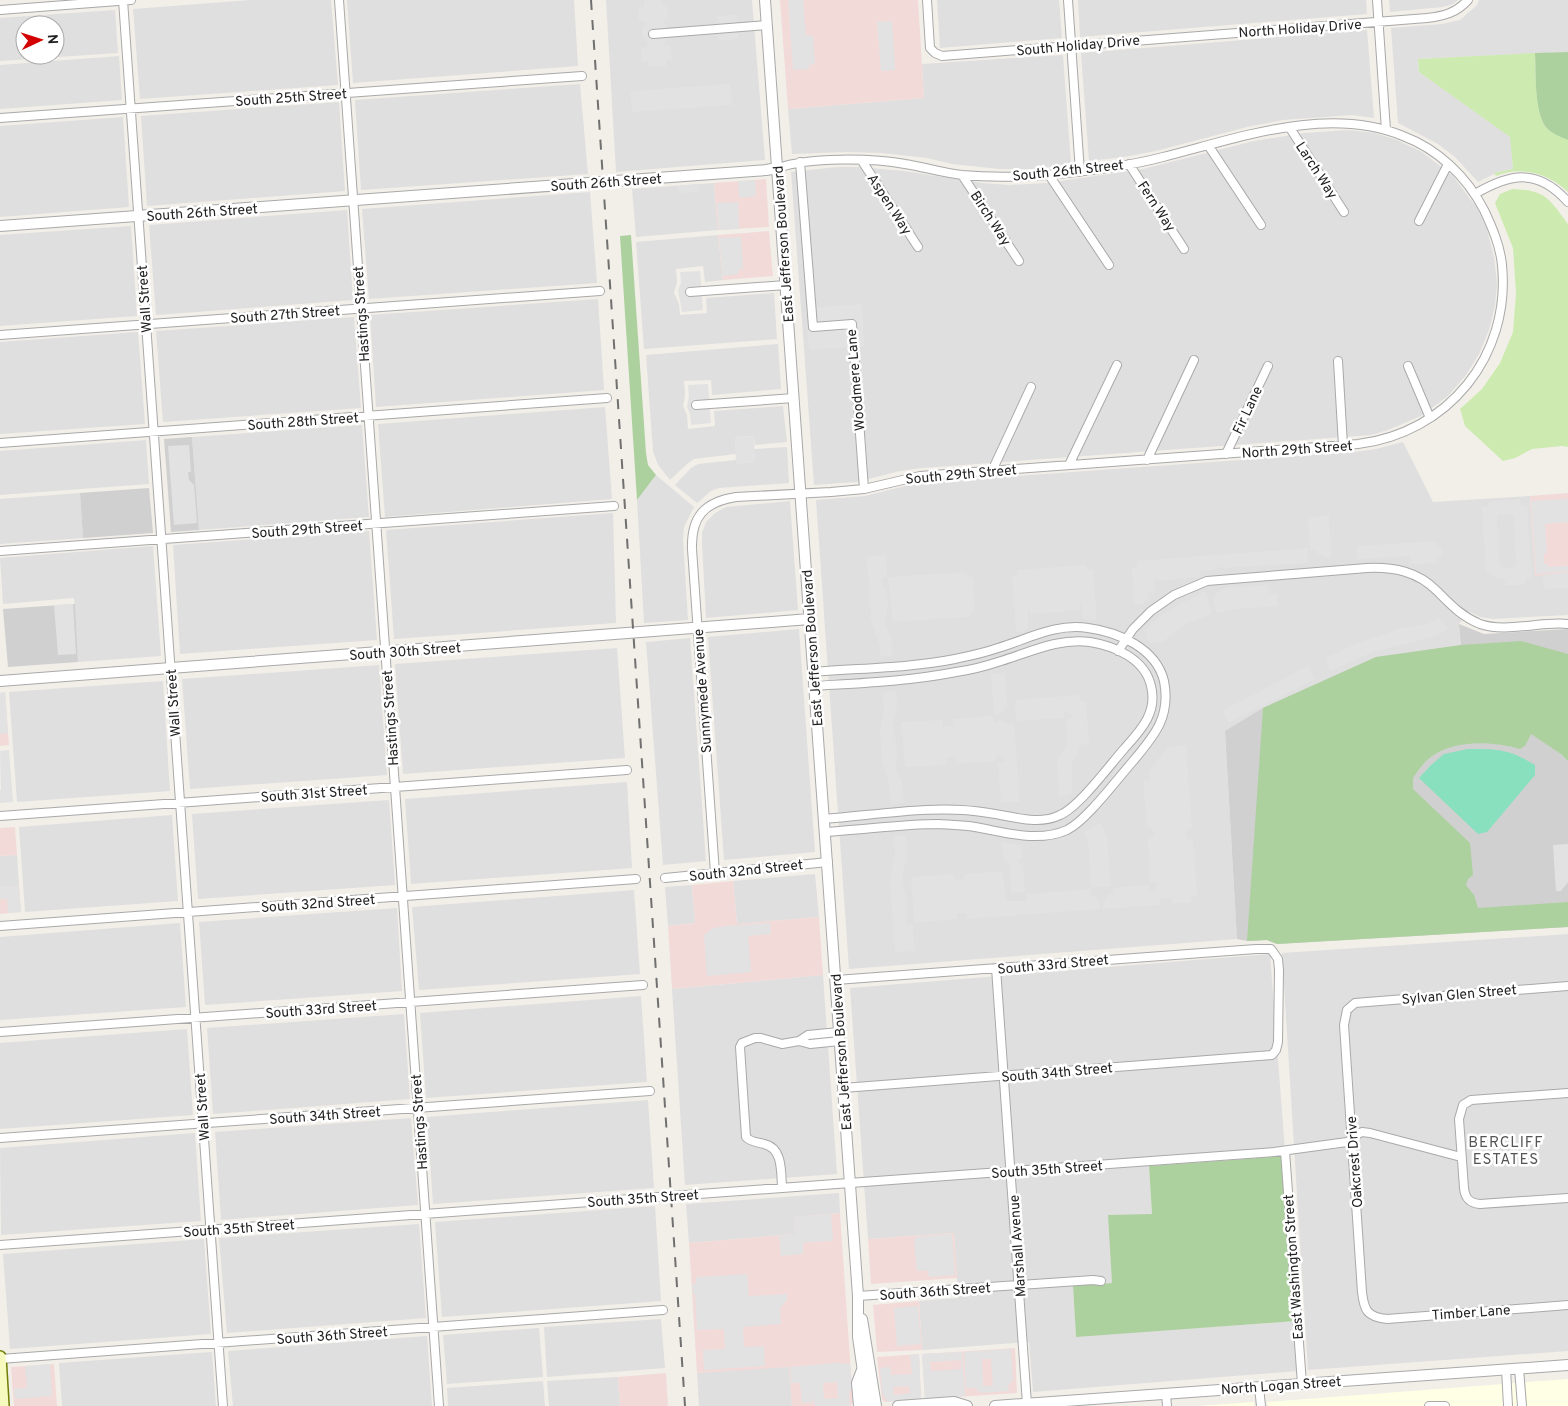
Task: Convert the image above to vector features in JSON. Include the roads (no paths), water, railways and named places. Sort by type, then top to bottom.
[{"type":"main road","points":[[0,1358],[3,1406]]},
{"type":"street","name":"Wall Street","points":[[123,0],[223,1406]]},
{"type":"street","points":[[0,10],[131,0]]},
{"type":"street","name":"Hastings Street","points":[[339,0],[439,1406]]},
{"type":"street","name":"East Jefferson Boulevard","points":[[765,0],[828,862],[858,1296],[858,1337],[868,1406]]},
{"type":"street","name":"South Holiday Drive","points":[[927,0],[930,48],[934,53],[942,56],[1222,34]]},
{"type":"street","points":[[1068,0],[1080,172]]},
{"type":"street","points":[[1377,0],[1386,130]]},
{"type":"street","name":"North Holiday Drive","points":[[1222,34],[1442,16],[1451,14],[1462,7],[1468,0]]},
{"type":"street","points":[[653,34],[767,25]]},
{"type":"street","name":"South 25th Street","points":[[0,118],[582,76]]},
{"type":"street","name":"South 26th Street","points":[[0,226],[766,170],[800,162],[862,161],[906,164],[962,175],[1003,177],[1049,175],[1129,164],[1290,128],[1343,123],[1386,130],[1423,145],[1448,164],[1475,194]]},
{"type":"street","name":"Larch Way","points":[[1290,128],[1344,212]]},
{"type":"street","points":[[1208,145],[1261,225]]},
{"type":"street","name":"Aspen Way","points":[[862,161],[918,247]]},
{"type":"street","name":"Woodmere Lane","points":[[800,162],[813,327],[852,324],[864,489]]},
{"type":"street","name":"Fern Way","points":[[1129,164],[1184,249]]},
{"type":"street","points":[[1419,221],[1448,164]]},
{"type":"street","name":"Birch Way","points":[[962,175],[1019,261]]},
{"type":"street","points":[[1049,175],[1109,265]]},
{"type":"street","points":[[1475,194],[1502,180],[1524,178],[1544,182],[1568,202]]},
{"type":"street","name":"North 29th Street","points":[[1226,454],[1368,443],[1406,432],[1430,418],[1457,397],[1483,362],[1497,329],[1503,291],[1502,264],[1498,246],[1493,229],[1475,194]]},
{"type":"street","points":[[690,292],[786,285]]},
{"type":"street","name":"South 27th Street","points":[[0,335],[600,291]]},
{"type":"street","points":[[1147,460],[1194,360]]},
{"type":"street","points":[[1338,361],[1343,445]]},
{"type":"street","points":[[1069,465],[1117,365]]},
{"type":"street","name":"Fir Lane","points":[[1226,454],[1268,366]]},
{"type":"street","points":[[1408,366],[1430,418]]},
{"type":"street","points":[[992,471],[1031,387]]},
{"type":"street","name":"South 28th Street","points":[[0,443],[607,398]]},
{"type":"street","points":[[696,405],[794,398]]},
{"type":"street","name":"South 29th Street","points":[[702,512],[710,505],[723,499],[864,489],[910,477],[1226,454]]},
{"type":"street","name":"South 29th Street","points":[[0,551],[614,506]]},
{"type":"street","name":"Sunnymede Avenue","points":[[702,512],[694,526],[692,536],[715,873]]},
{"type":"street","points":[[1118,651],[1133,629],[1151,611],[1174,595],[1207,581],[1385,567],[1404,570],[1416,576],[1436,590],[1458,612],[1484,625],[1568,624]]},
{"type":"street","name":"South 30th Street","points":[[0,681],[810,619]]},
{"type":"street","points":[[814,672],[934,663],[997,649],[1040,633],[1065,628],[1088,628],[1101,630],[1126,639],[1149,655],[1163,677],[1166,704],[1164,714],[1153,738],[1078,823],[1060,832],[1034,836],[972,826],[936,824],[825,832]]},
{"type":"street","points":[[815,686],[892,681],[958,672],[1056,643],[1079,641],[1091,642],[1128,656],[1145,671],[1153,692],[1152,710],[1144,726],[1068,811],[1049,820],[1032,820],[964,810],[937,810],[824,820]]},
{"type":"street","name":"South 31st Street","points":[[0,816],[627,770]]},
{"type":"street","name":"South 32nd Street","points":[[665,878],[828,862]]},
{"type":"street","name":"South 32nd Street","points":[[0,926],[636,879]]},
{"type":"street","name":"South 33rd Street","points":[[836,980],[1187,953],[1271,949],[1278,959],[1279,970],[1278,1042],[1276,1050],[1272,1055]]},
{"type":"street","name":"Marshall Avenue","points":[[996,968],[1027,1404]]},
{"type":"street","name":"South 33rd Street","points":[[0,1032],[643,985]]},
{"type":"street","name":"Sylvan Glen Street","points":[[1351,1006],[1386,1000],[1568,986]]},
{"type":"street","name":"Oakcrest Drive","points":[[1351,1006],[1347,1010],[1344,1025],[1362,1292],[1363,1304],[1368,1313],[1374,1317]]},
{"type":"street","points":[[782,1188],[780,1164],[776,1153],[767,1145],[750,1141],[746,1137],[739,1052],[742,1043],[755,1038],[782,1044],[799,1041],[808,1035],[840,1037]]},
{"type":"street","name":"South 34th Street","points":[[843,1088],[1272,1055]]},
{"type":"street","name":"South 34th Street","points":[[0,1138],[650,1091]]},
{"type":"street","points":[[1568,1093],[1480,1099],[1466,1102],[1463,1104],[1459,1119],[1465,1194],[1468,1200],[1474,1204],[1480,1204],[1568,1198]]},
{"type":"street","name":"South 35th Street","points":[[0,1245],[1285,1150],[1347,1142],[1353,1139],[1356,1134],[1362,1132],[1370,1132],[1461,1157]]},
{"type":"street","name":"East Washington Street","points":[[1285,1150],[1302,1384]]},
{"type":"street","name":"South 36th Street","points":[[858,1296],[1101,1281]]},
{"type":"street","name":"East Jefferson Boulevard","points":[[858,1296],[876,1406]]},
{"type":"street","name":"Timber Lane","points":[[1374,1317],[1396,1318],[1568,1305]]},
{"type":"street","name":"South 36th Street","points":[[0,1358],[663,1310]]},
{"type":"street","name":"North Logan Street","points":[[995,1406],[1068,1403],[1166,1394],[1568,1365]]},
{"type":"street","points":[[1519,1368],[1522,1406]]},
{"type":"street","points":[[859,1406],[857,1383],[862,1369]]},
{"type":"street","points":[[1506,1369],[1508,1406]]},
{"type":"street","points":[[1259,1387],[1261,1406]]},
{"type":"street","points":[[1166,1394],[1167,1406]]},
{"type":"street","points":[[898,1406],[954,1402],[966,1406]]},
{"type":"street","points":[[1429,1406],[1445,1406]]},
{"type":"railway","points":[[591,0],[685,1406]]},
{"type":"district","name":"BERCLIFF ESTATES","points":[[1506,1150]]}]
